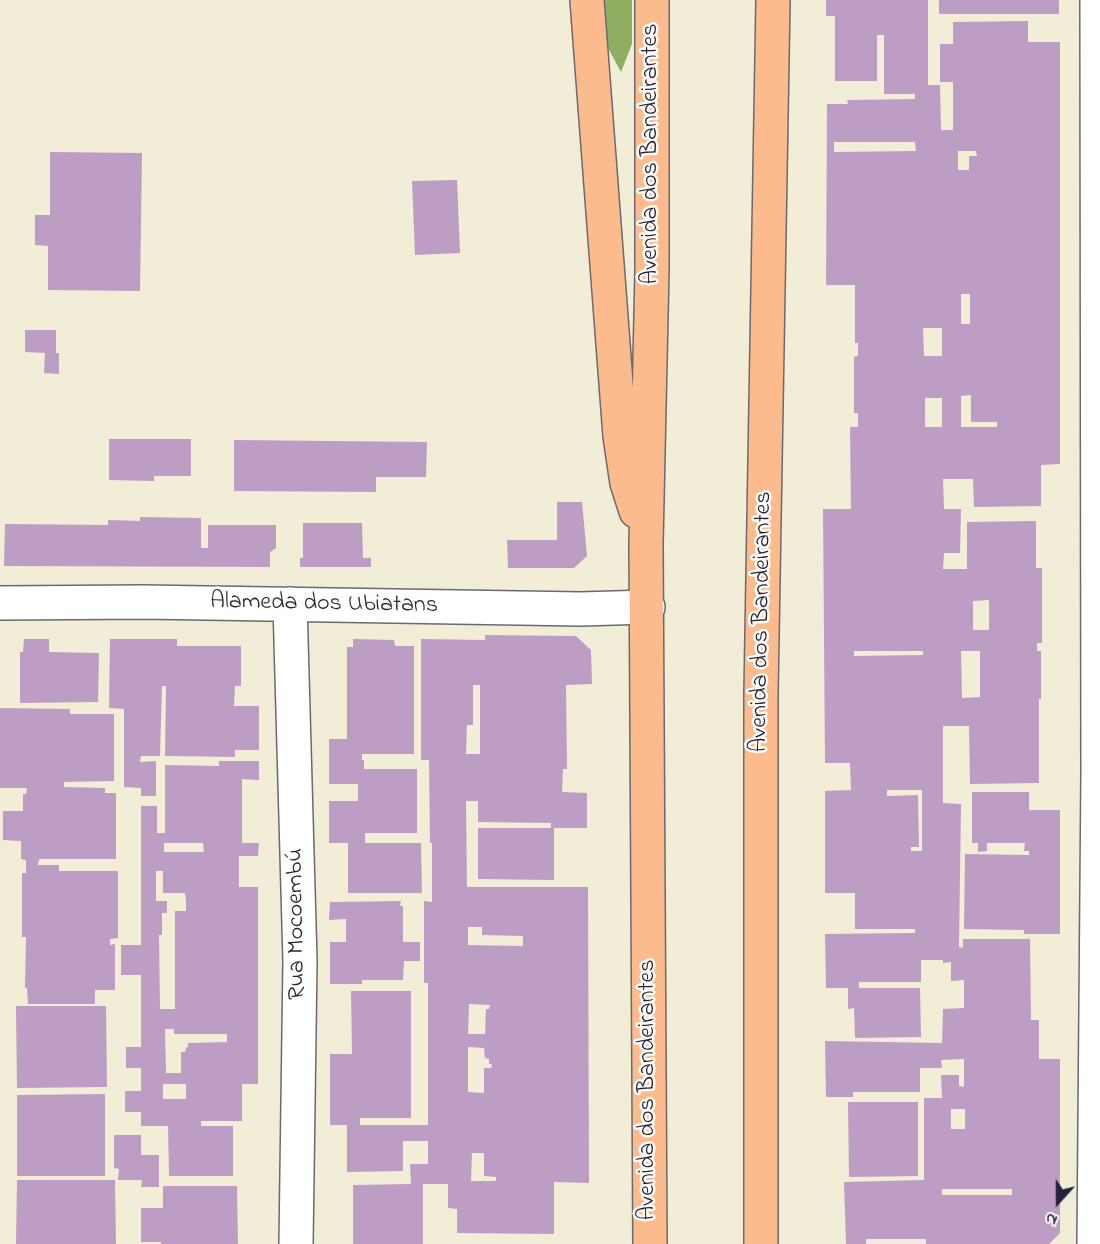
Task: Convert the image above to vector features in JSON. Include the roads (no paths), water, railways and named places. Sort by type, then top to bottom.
[{"type":"highway","points":[[587,0],[620,436],[627,483],[646,544]]},
{"type":"highway","name":"Avenida dos Bandeirantes","points":[[650,1244],[646,544],[652,270],[652,0]]},
{"type":"highway","name":"Avenida dos Bandeirantes","points":[[761,1244],[761,693],[773,0]]},
{"type":"street","points":[[1094,1244],[1098,772],[1097,0]]},
{"type":"street","name":"Alameda dos Ubiatans","points":[[0,603],[144,602],[581,609],[648,607]]},
{"type":"street","name":"Rua Mocoembú","points":[[290,604],[300,961],[296,1244]]}]
